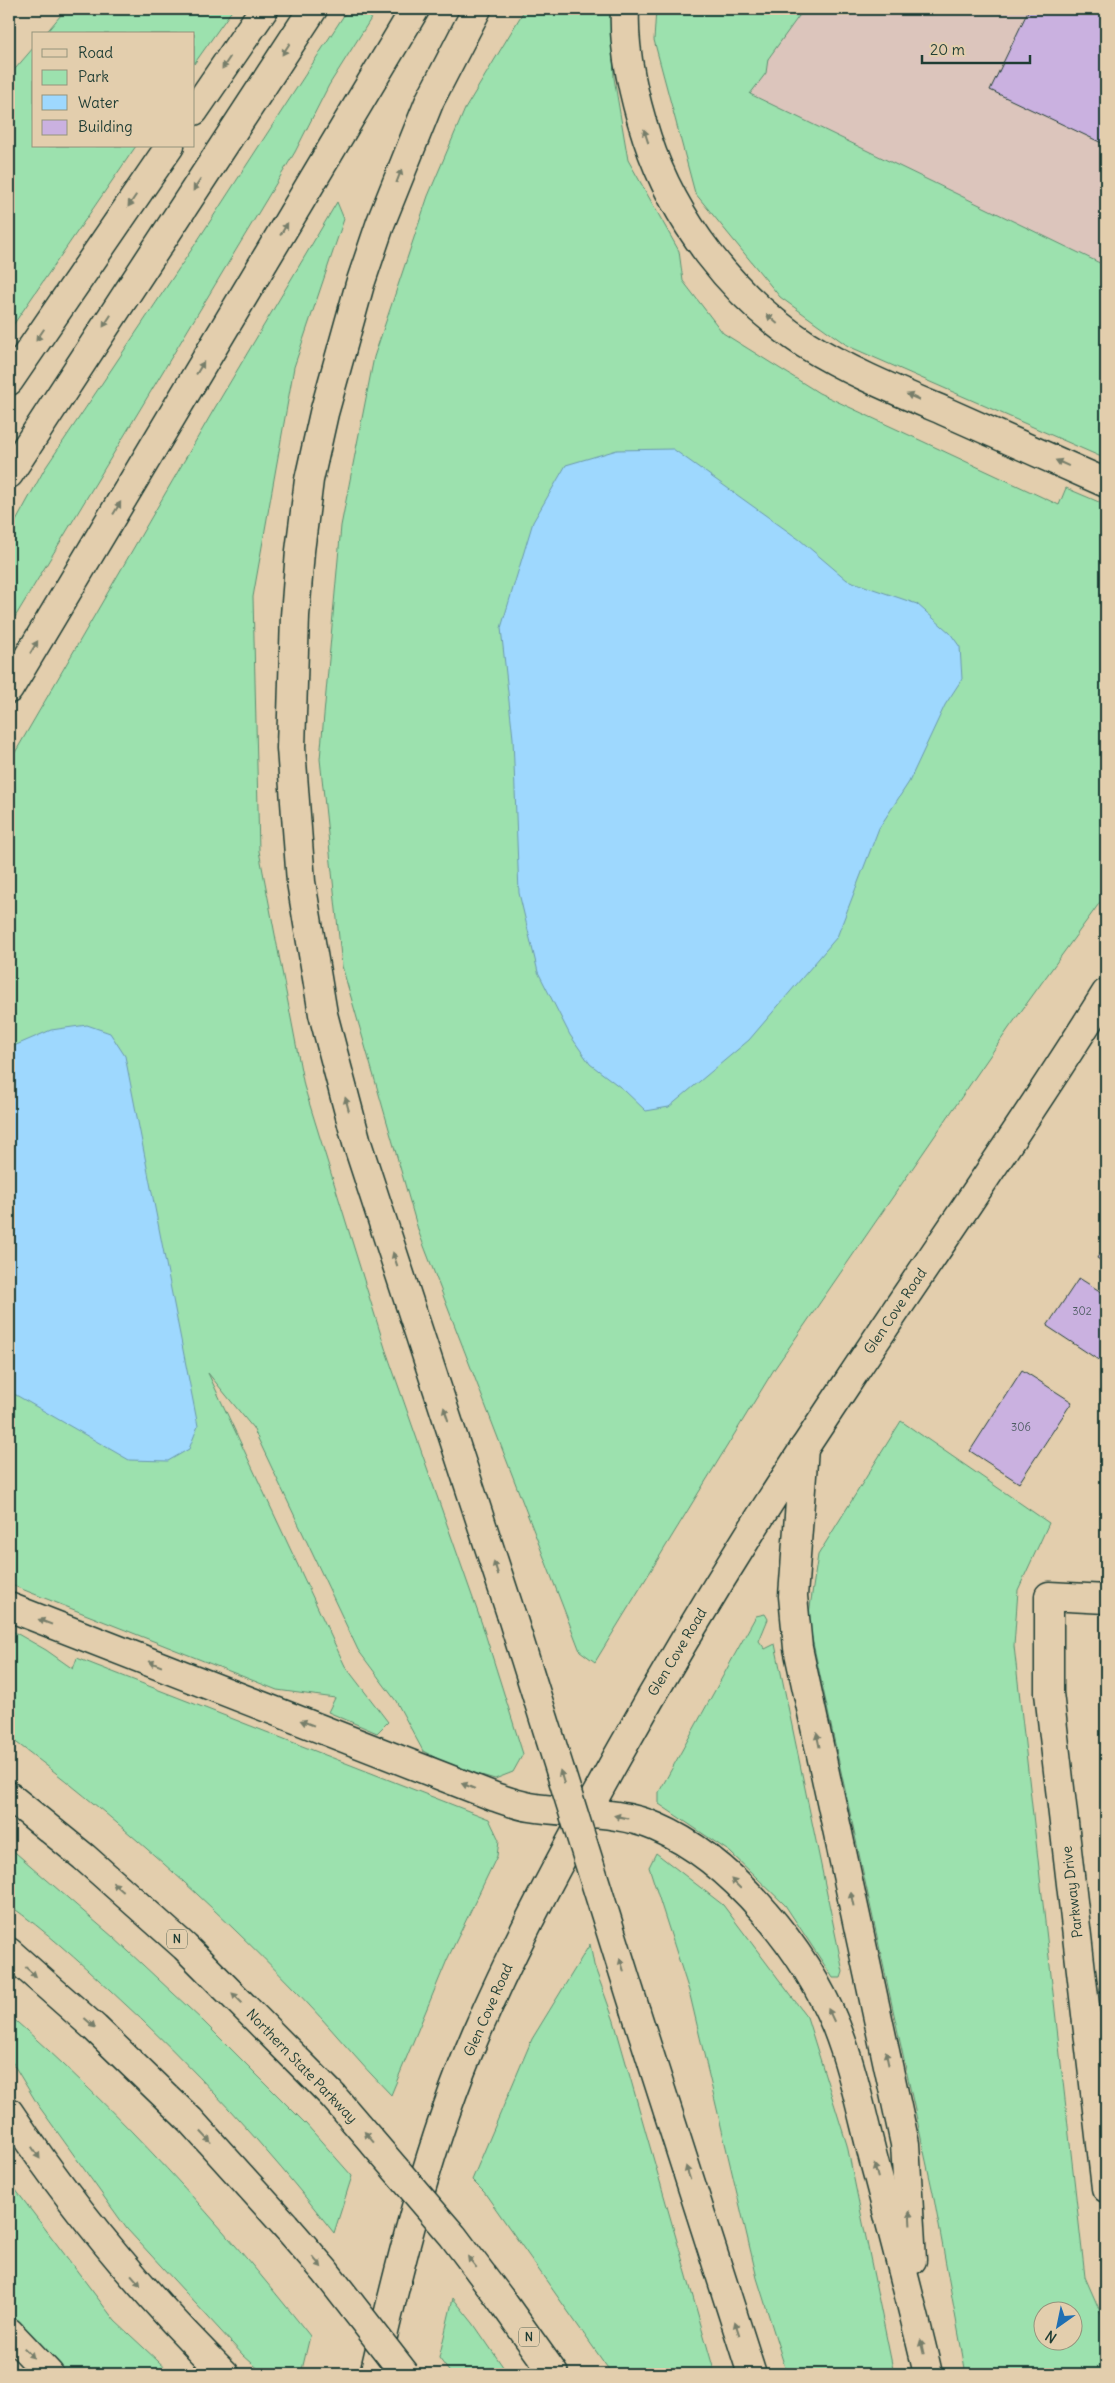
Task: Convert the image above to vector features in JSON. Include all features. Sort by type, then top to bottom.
[{"type":"main road","points":[[195,110],[264,9]]},
{"type":"main road","points":[[9,474],[313,9]]},
{"type":"main road","points":[[9,689],[415,9]]},
{"type":"main road","points":[[477,9],[430,100],[381,222],[357,294],[324,413],[309,480],[300,551],[294,644],[291,748],[301,882],[324,1014],[357,1143],[511,1614],[752,2374]]},
{"type":"main road","points":[[626,9],[628,50],[634,87],[642,123],[664,182],[691,229],[732,280],[755,304],[805,344],[846,366],[1106,482]]},
{"type":"main road","points":[[9,381],[169,148]]},
{"type":"main road","name":"Glen Cove Road","points":[[374,2374],[392,2295],[429,2161],[457,2081],[476,2034],[517,1945],[584,1812],[669,1664],[804,1448],[1106,993]]},
{"type":"main road","points":[[804,1448],[793,1596],[794,1618],[798,1648],[906,2144],[916,2319]]},
{"type":"main road","name":"Parkway Drive","points":[[1106,1599],[1049,1596],[1049,1693],[1106,2188]]},
{"type":"main road","points":[[9,1608],[495,1797],[531,1807],[622,1817],[657,1827],[703,1856],[728,1875],[780,1931],[802,1962],[836,2025],[848,2060],[916,2319],[928,2374]]},
{"type":"main road","name":"Northern State Parkway","points":[[9,1796],[84,1857],[185,1947],[332,2095],[453,2236],[554,2374]]},
{"type":"main road","points":[[9,1952],[190,2120],[325,2272],[405,2374]]},
{"type":"main road","points":[[9,2112],[46,2168],[135,2280],[225,2374]]},
{"type":"main road","points":[[9,2332],[50,2374]]},
{"type":"shaded area","points":[[779,9],[1106,9],[1106,273],[721,91]]},
{"type":"green space","points":[[66,9],[233,9],[195,63],[195,32],[47,32]]},
{"type":"green space","points":[[348,9],[377,9],[329,85],[295,152],[9,627],[9,534],[44,470],[196,243]]},
{"type":"green space","points":[[525,9],[611,9],[614,78],[628,160],[679,251],[683,281],[723,333],[819,393],[1059,505],[1066,488],[1106,505],[1106,894],[1009,1028],[773,1371],[595,1662],[580,1651],[419,1233],[342,966],[320,759],[341,526],[374,357],[428,196],[465,109]]},
{"type":"green space","points":[[656,9],[804,9],[768,59],[766,73],[750,94],[1106,266],[1106,459],[848,346],[780,297],[695,193],[654,40]]},
{"type":"green space","points":[[32,49],[32,148],[135,148],[9,331],[9,76]]},
{"type":"green space","points":[[337,202],[344,219],[294,367],[253,597],[259,851],[304,1086],[385,1348],[483,1627],[523,1754],[513,1772],[495,1779],[453,1767],[423,1751],[396,1701],[358,1650],[253,1428],[208,1373],[345,1666],[388,1722],[377,1733],[328,1712],[335,1698],[277,1690],[9,1584],[9,763],[213,411]]},
{"type":"green space","points":[[901,1421],[1049,1523],[1018,1590],[1014,1646],[1085,2277],[1106,2321],[1106,2374],[966,2374],[933,2193],[808,1620],[818,1555]]},
{"type":"green space","points":[[765,1614],[768,1619],[759,1641],[765,1649],[775,1644],[843,1972],[841,1978],[833,1978],[785,1905],[730,1852],[659,1804],[659,1792],[756,1616]]},
{"type":"green space","points":[[9,1629],[46,1650],[73,1669],[77,1658],[489,1819],[499,1840],[497,1856],[447,1960],[391,2095],[297,1992],[194,1891],[85,1796],[9,1737]]},
{"type":"green space","points":[[9,1847],[113,1937],[203,2021],[306,2124],[352,2176],[334,2233],[255,2138],[170,2047],[73,1957],[9,1905]]},
{"type":"green space","points":[[656,1853],[723,1905],[807,2017],[847,2145],[894,2374],[787,2374],[757,2278],[689,1991],[649,1867]]},
{"type":"green space","points":[[590,1944],[594,1965],[614,2021],[715,2374],[612,2374],[484,2192],[472,2180],[532,2039]]},
{"type":"green space","points":[[9,2015],[90,2090],[167,2168],[240,2251],[310,2336],[301,2374],[264,2374],[243,2355],[127,2229],[38,2105],[9,2057]]},
{"type":"green space","points":[[9,2181],[115,2321],[172,2374],[68,2374],[9,2313]]},
{"type":"green space","points":[[453,2298],[473,2323],[508,2374],[451,2374],[439,2358]]},
{"type":"water","points":[[673,449],[800,540],[847,580],[917,604],[950,633],[960,647],[962,679],[945,705],[909,782],[879,828],[837,937],[749,1040],[669,1107],[646,1111],[624,1090],[590,1064],[570,1035],[538,972],[519,893],[513,738],[501,628],[533,522],[566,465],[617,450]]},
{"type":"water","points":[[87,1025],[110,1033],[125,1056],[198,1426],[189,1449],[168,1461],[129,1460],[9,1391],[9,1056],[14,1046],[51,1030]]},
{"type":"building","points":[[1029,9],[1106,9],[1106,145],[990,90]]},
{"type":"building","points":[[1106,1243],[1106,1264],[1097,1258]]},
{"type":"building","points":[[1079,1278],[1106,1295],[1106,1365],[1047,1326]]},
{"type":"building","points":[[1022,1370],[1072,1402],[1019,1483],[970,1451]]}]
